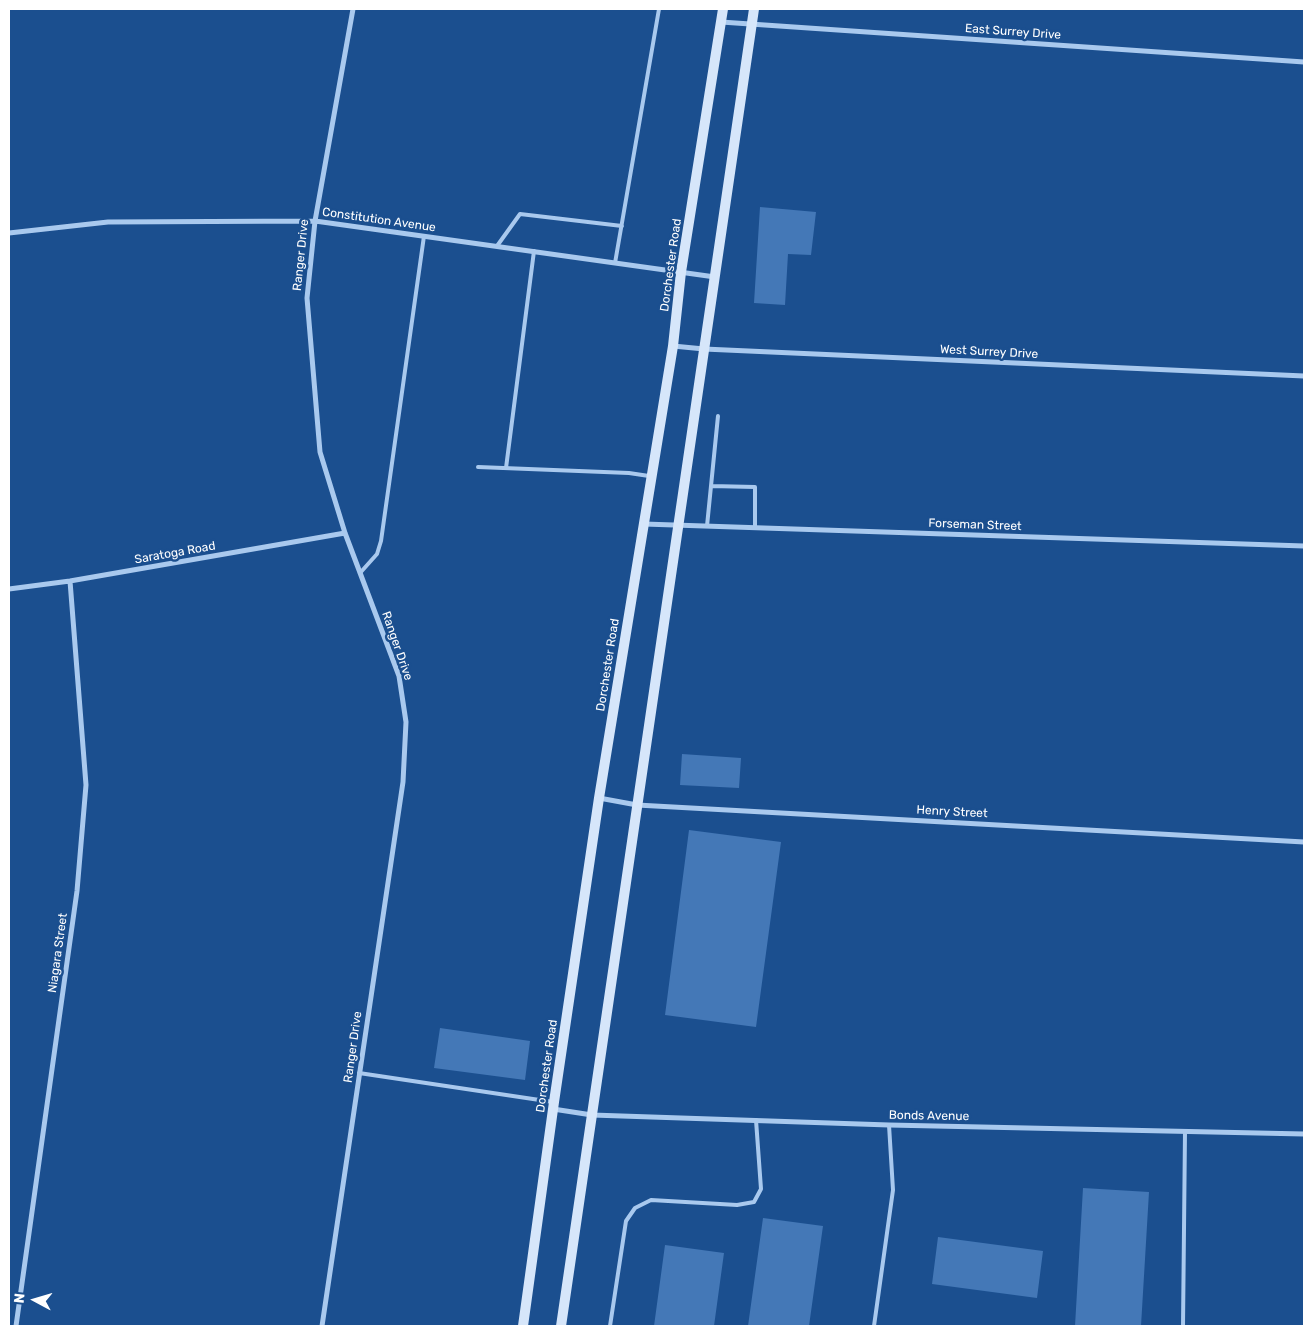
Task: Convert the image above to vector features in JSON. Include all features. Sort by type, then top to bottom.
[{"type":"main road","name":"Dorchester Road","points":[[524,1326],[599,798],[673,346],[681,272],[723,9]]},
{"type":"main road","points":[[561,1326],[754,9]]},
{"type":"street","name":"Ranger Drive","points":[[322,1326],[403,782],[406,722],[399,676],[345,533],[320,452],[307,298],[315,220],[353,9]]},
{"type":"street","name":"East Surrey Drive","points":[[721,22],[1304,62]]},
{"type":"street","name":"Constitution Avenue","points":[[9,233],[108,222],[315,220],[715,277]]},
{"type":"street","name":"West Surrey Drive","points":[[673,346],[704,349],[1304,376]]},
{"type":"street","name":"Forseman Street","points":[[644,524],[1304,546]]},
{"type":"street","name":"Saratoga Road","points":[[9,589],[70,581],[345,533]]},
{"type":"street","name":"Niagara Street","points":[[16,1326],[77,891],[86,785],[70,581]]},
{"type":"street","name":"Henry Street","points":[[599,798],[637,804],[1304,842]]},
{"type":"street","name":"Bonds Avenue","points":[[554,1105],[592,1115],[889,1125],[1304,1134]]},
{"type":"lane","points":[[615,263],[659,9]]},
{"type":"lane","points":[[497,246],[520,214],[622,226]]},
{"type":"lane","points":[[360,573],[377,554],[382,541],[424,236]]},
{"type":"lane","points":[[506,468],[534,251]]},
{"type":"lane","points":[[707,526],[718,416]]},
{"type":"lane","points":[[478,466],[629,473],[652,476]]},
{"type":"lane","points":[[711,486],[755,487],[755,528]]},
{"type":"lane","points":[[359,1073],[554,1105]]},
{"type":"lane","points":[[610,1326],[626,1221],[635,1208],[651,1200],[737,1205],[754,1202],[761,1189],[756,1120]]},
{"type":"lane","points":[[874,1326],[893,1190],[889,1125]]},
{"type":"lane","points":[[1184,1326],[1185,1132]]},
{"type":"building","points":[[760,207],[816,212],[811,255],[788,254],[785,305],[754,303]]},
{"type":"building","points":[[682,754],[741,758],[739,788],[680,785]]},
{"type":"building","points":[[689,830],[781,842],[756,1027],[665,1015]]},
{"type":"building","points":[[440,1028],[530,1041],[525,1080],[434,1068]]},
{"type":"building","points":[[1083,1188],[1149,1192],[1141,1326],[1075,1326]]},
{"type":"building","points":[[763,1218],[823,1226],[809,1326],[748,1326]]},
{"type":"building","points":[[938,1237],[1043,1251],[1037,1298],[932,1284]]},
{"type":"building","points":[[665,1245],[724,1253],[714,1326],[654,1326]]}]
